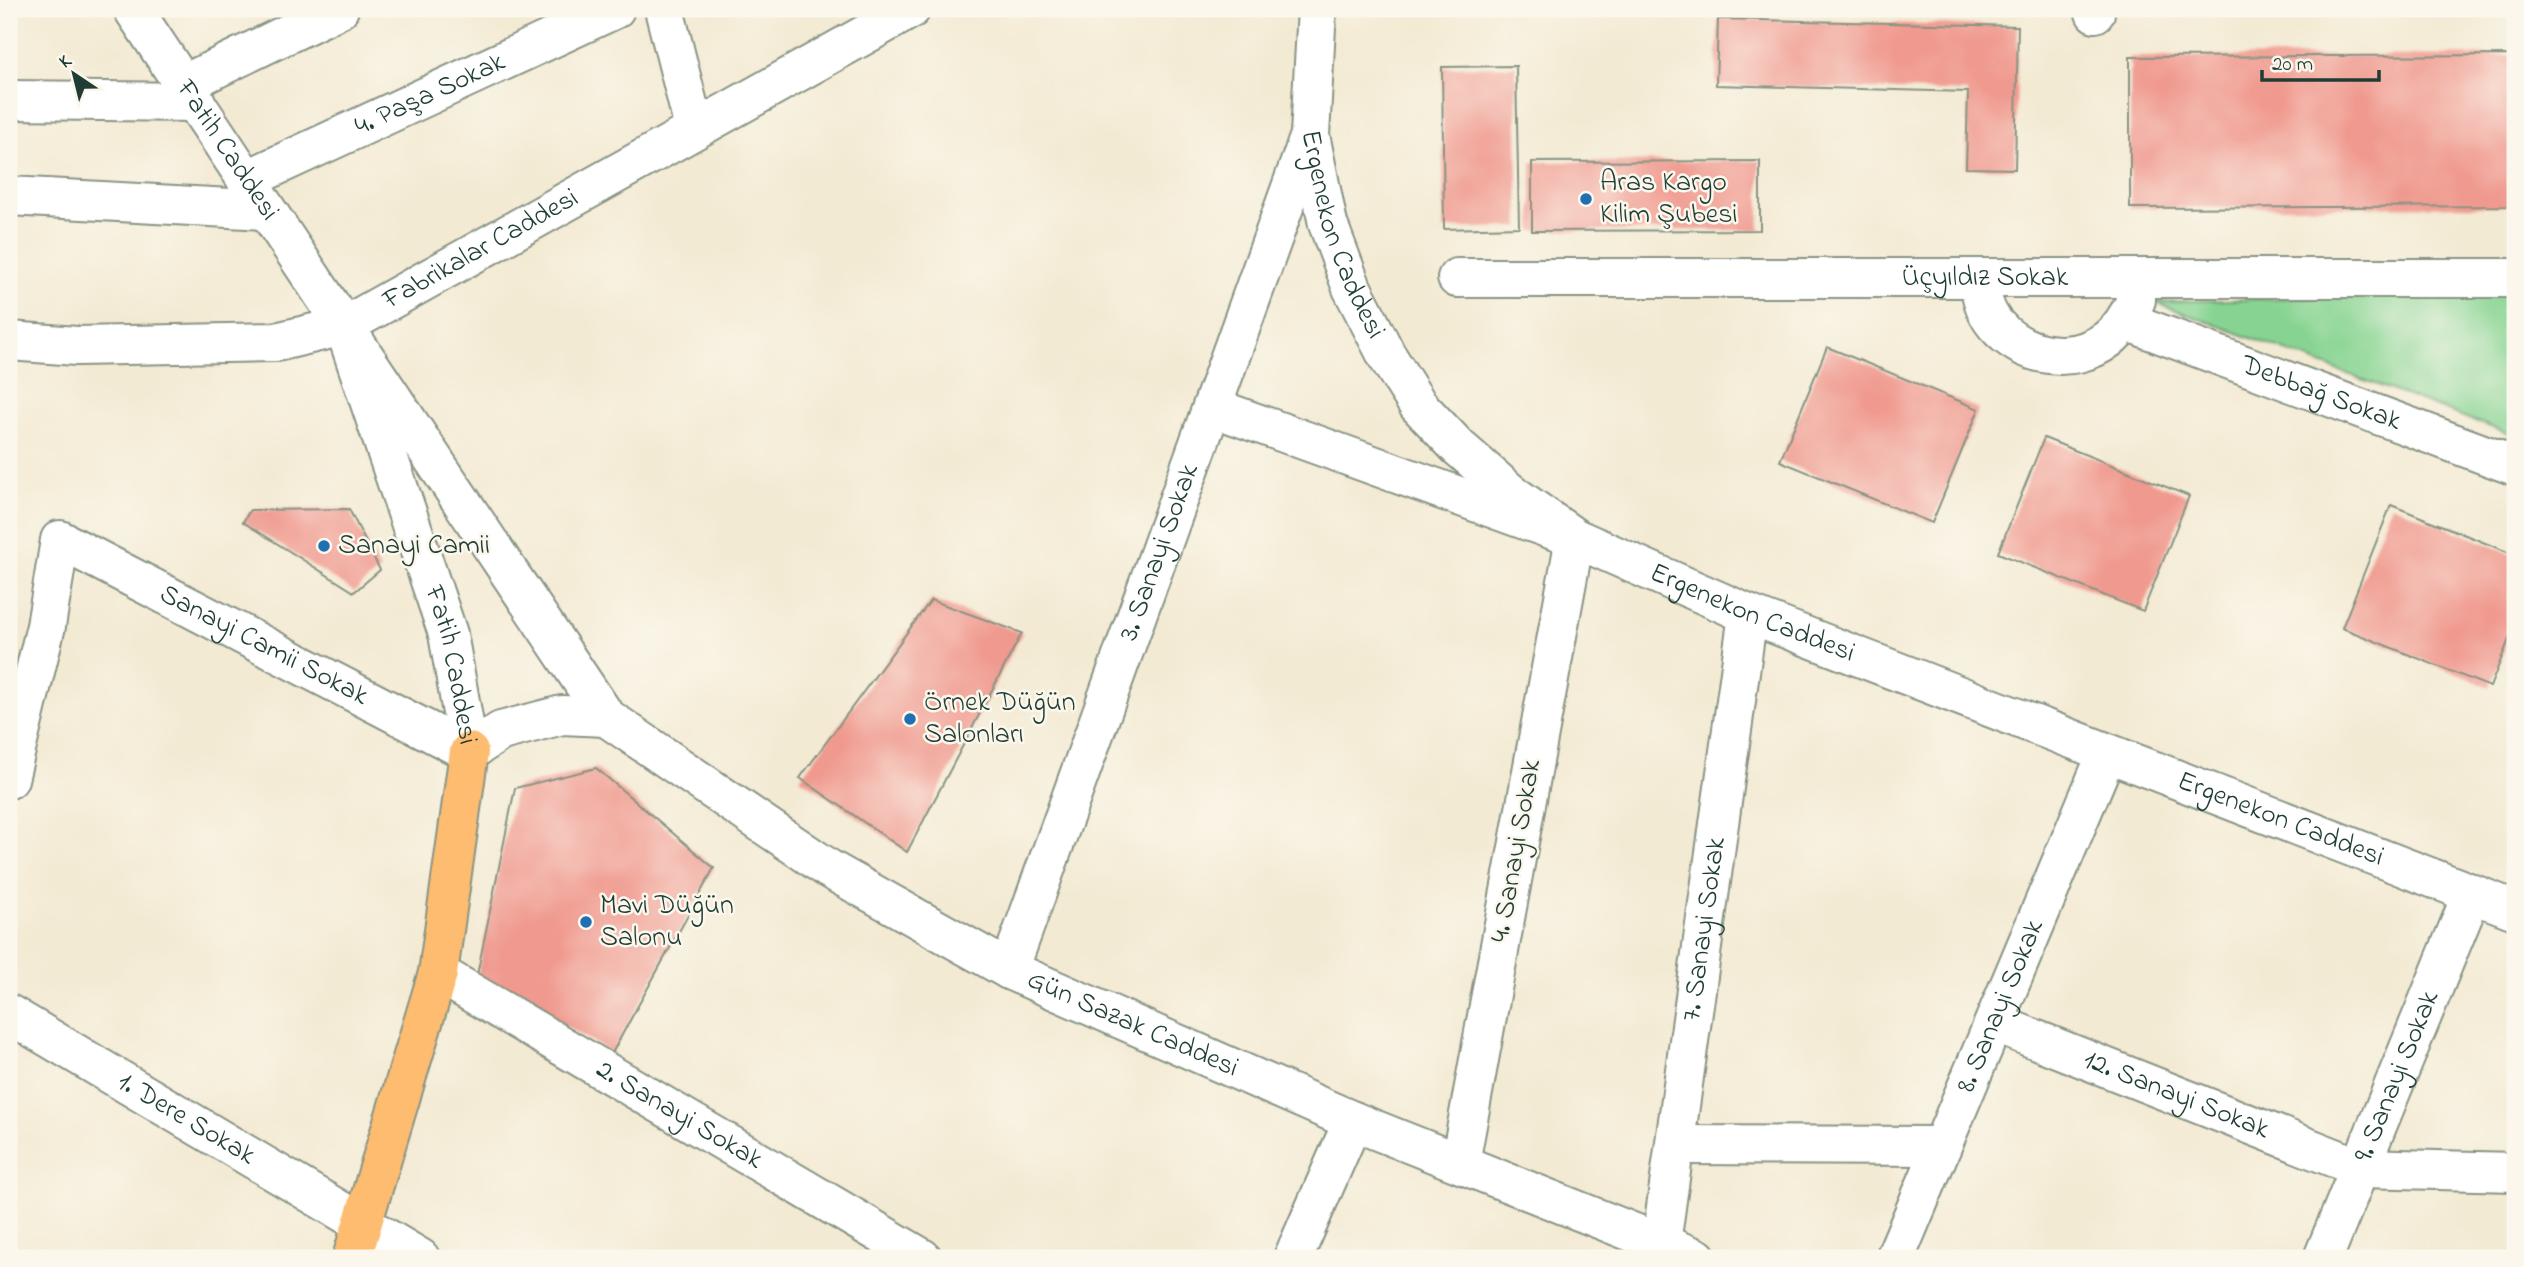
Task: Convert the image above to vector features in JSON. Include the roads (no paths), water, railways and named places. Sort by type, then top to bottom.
[{"type":"main road","name":"Fatih Caddesi","points":[[357,1242],[438,973],[469,752]]},
{"type":"street","name":"Fatih Caddesi","points":[[133,9],[344,326],[448,634],[469,752]]},
{"type":"street","points":[[9,100],[190,93],[340,9]]},
{"type":"street","name":"4. Paşa Sokak","points":[[256,195],[615,9]]},
{"type":"street","points":[[664,9],[694,128]]},
{"type":"street","name":"Fabrikalar Caddesi","points":[[9,341],[77,346],[276,342],[344,326],[911,9]]},
{"type":"street","name":"Ergenekon Caddesi","points":[[1317,9],[1310,135],[1328,223],[1352,288],[1387,356],[1418,405],[1458,447],[1512,494],[1575,538],[1748,614],[2515,910]]},
{"type":"street","name":"3. Sanayi Sokak","points":[[1009,970],[1310,135]]},
{"type":"street","points":[[9,196],[256,195]]},
{"type":"street","name":"Üçyıldız Sokak","points":[[1457,278],[2515,278]]},
{"type":"street","points":[[1978,278],[1982,300],[1993,323],[2011,340],[2034,352],[2059,356],[2085,352],[2107,340],[2126,321],[2137,298],[2141,278]]},
{"type":"street","name":"Debbağ Sokak","points":[[2126,321],[2515,466]]},
{"type":"street","points":[[344,326],[606,717]]},
{"type":"street","points":[[1212,407],[1575,538]]},
{"type":"street","name":"4. Sanayi Sokak","points":[[1460,1163],[1575,538]]},
{"type":"street","name":"Sanayi Camii Sokak","points":[[9,779],[46,626],[60,540],[469,752]]},
{"type":"street","name":"7. Sanayi Sokak","points":[[1673,1254],[1676,1145],[1748,614]]},
{"type":"street","points":[[469,752],[501,731],[562,715],[606,717]]},
{"type":"street","name":"Gün Sazak Caddesi","points":[[606,717],[830,869],[1009,970],[1353,1121],[1460,1163],[1673,1254]]},
{"type":"street","name":"8. Sanayi Sokak","points":[[1895,1258],[2107,753]]},
{"type":"street","name":"9. Sanayi Sokak","points":[[2323,1258],[2472,894]]},
{"type":"street","name":"2. Sanayi Sokak","points":[[438,973],[922,1258]]},
{"type":"street","name":"1. Dere Sokak","points":[[9,1014],[357,1242],[420,1258]]},
{"type":"street","name":"12. Sanayi Sokak","points":[[1994,1023],[2360,1168]]},
{"type":"street","points":[[1293,1258],[1353,1121]]},
{"type":"street","points":[[1676,1145],[1942,1146]]},
{"type":"street","points":[[2360,1168],[2515,1172]]},
{"type":"place","name":"Aras Kargo Kilim Şubesi","points":[[1586,199]]},
{"type":"place","name":"Sanayi Camii","points":[[324,546]]},
{"type":"place","name":"Örnek Düğün Salonları","points":[[910,719]]},
{"type":"place","name":"Mavi Düğün Salonu","points":[[586,922]]}]
